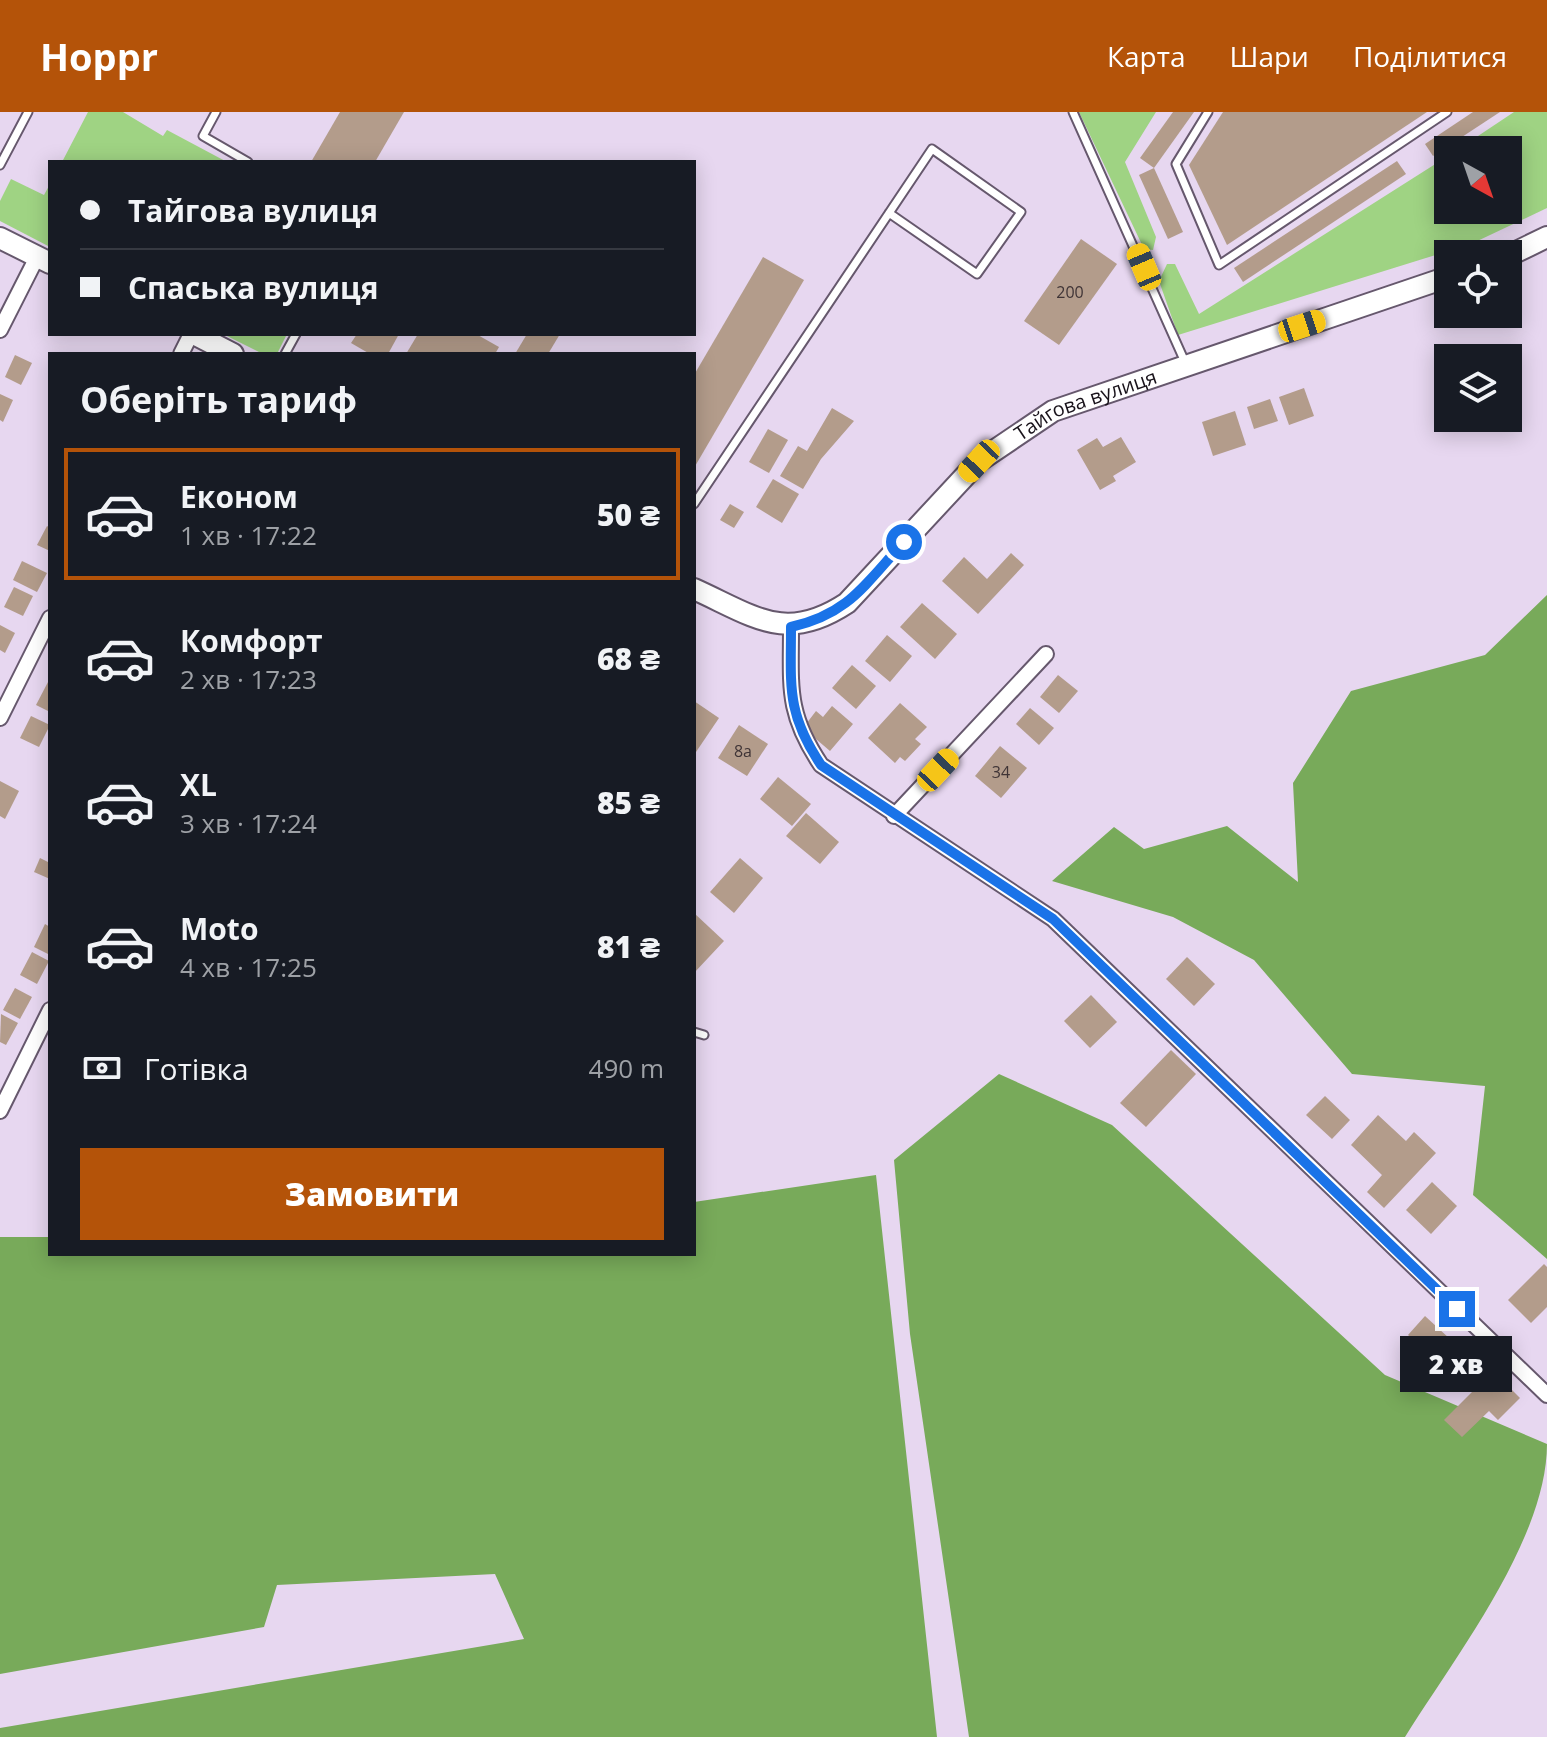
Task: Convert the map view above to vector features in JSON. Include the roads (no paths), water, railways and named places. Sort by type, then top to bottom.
[{"type":"street","points":[[1522,249],[1547,237]]},
{"type":"street","points":[[0,238],[43,260],[0,330]]},
{"type":"street","name":"Тайгова вулиця","points":[[791,627],[823,619],[847,603],[979,461],[1053,411],[1434,282]]},
{"type":"street","points":[[197,336],[229,352]]},
{"type":"street","points":[[696,590],[763,620],[791,627],[791,707],[802,736],[821,765],[1053,919],[1547,1395]]},
{"type":"street","points":[[0,718],[48,622]]},
{"type":"street","points":[[894,816],[1046,654]]},
{"type":"street","points":[[0,1111],[48,1014]]},
{"type":"lane","points":[[0,165],[28,112]]},
{"type":"lane","points":[[216,112],[203,136],[245,160]]},
{"type":"lane","points":[[1073,112],[1186,364]]},
{"type":"lane","points":[[1208,112],[1176,164],[1219,265],[1447,112]]},
{"type":"lane","points":[[696,501],[889,213],[932,149],[1021,212],[977,274],[889,213]]},
{"type":"lane","points":[[696,1033],[704,1035]]}]
